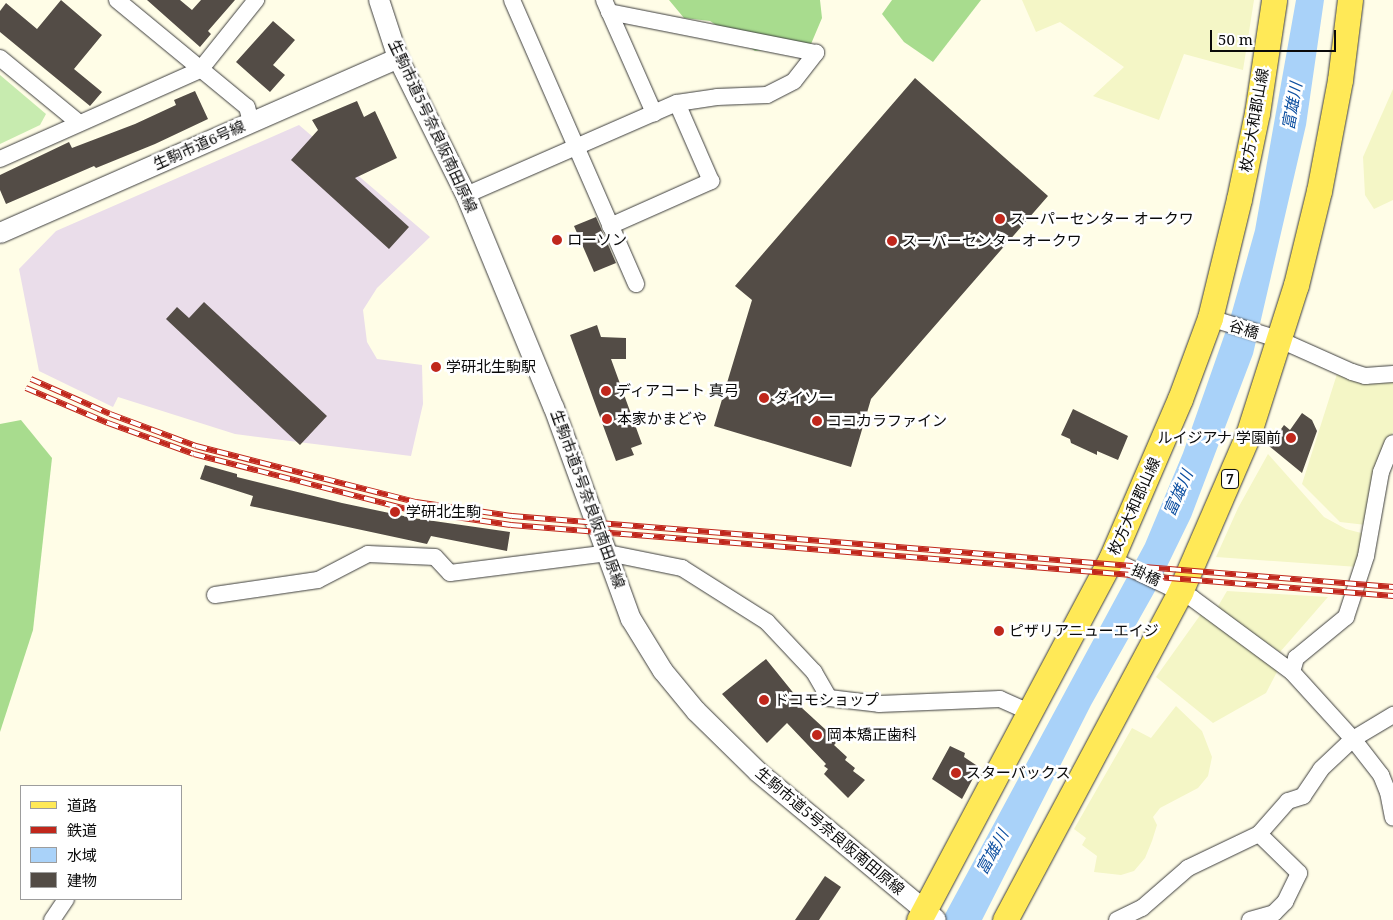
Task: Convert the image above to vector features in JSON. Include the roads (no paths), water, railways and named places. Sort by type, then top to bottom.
[{"type":"main road","name":"枚方大和郡山線","points":[[927,916],[1029,712],[1111,559],[1176,408],[1210,318],[1257,113],[1274,0]]},
{"type":"main road","name":"7","points":[[1005,920],[1180,592],[1248,435],[1296,285],[1318,191],[1340,80],[1350,0]]},
{"type":"street","points":[[117,0],[247,107],[251,122]]},
{"type":"street","points":[[0,159],[200,70],[256,0]]},
{"type":"street","name":"生駒市道5号奈良阪南田原線","points":[[379,0],[398,58],[466,195],[554,408],[631,620],[663,671],[696,712],[758,772],[927,916]]},
{"type":"street","points":[[512,0],[636,284]]},
{"type":"street","points":[[607,6],[654,113]]},
{"type":"street","points":[[466,195],[677,102],[717,97],[767,95],[794,81],[816,53],[607,6]]},
{"type":"street","points":[[0,58],[79,124]]},
{"type":"street","name":"生駒市道6号線","points":[[0,233],[398,58]]},
{"type":"street","points":[[610,226],[711,181],[677,102]]},
{"type":"street","name":"谷橋","points":[[1210,318],[1278,339],[1334,367],[1365,376],[1393,374]]},
{"type":"street","points":[[1292,672],[1296,658],[1346,617],[1366,556],[1381,472],[1393,443]]},
{"type":"street","points":[[215,595],[318,580],[368,554],[435,557],[450,573],[608,553],[682,568],[767,622],[814,672],[829,698],[879,704],[1000,699],[1029,712]]},
{"type":"street","name":"掛橋","points":[[1111,559],[1180,592],[1292,672],[1353,738],[1381,775],[1391,791],[1393,818]]},
{"type":"street","points":[[1117,920],[1142,908],[1188,868],[1259,834],[1288,801],[1302,796],[1321,769],[1353,738],[1393,715]]},
{"type":"street","points":[[1250,920],[1274,914],[1285,902],[1299,873],[1259,834]]},
{"type":"street","points":[[52,920],[65,900]]},
{"type":"water","name":"富雄川","points":[[1296,0],[1324,0],[1306,125],[1253,354],[1191,517],[1155,591],[1091,705],[982,920],[942,920],[1145,544],[1183,453],[1230,319],[1255,230]]},
{"type":"railway","points":[[31,379],[110,414],[196,446],[416,502],[512,516],[1393,587]]},
{"type":"railway","points":[[26,388],[108,423],[194,454],[415,511],[511,525],[1393,596]]},
{"type":"place","name":"スーパーセンター オークワ","points":[[1000,219]]},
{"type":"place","name":"ローソン","points":[[557,240]]},
{"type":"place","name":"スーパーセンターオークワ","points":[[892,241]]},
{"type":"place","name":"学研北生駒駅","points":[[436,367]]},
{"type":"place","name":"ディアコート 真弓","points":[[606,391]]},
{"type":"place","name":"ダイソー","points":[[764,398]]},
{"type":"place","name":"本家かまどや","points":[[607,419]]},
{"type":"place","name":"ココカラファイン","points":[[817,421]]},
{"type":"place","name":"ルイジアナ 学園前","points":[[1291,438]]},
{"type":"place","name":"学研北生駒","points":[[395,512]]},
{"type":"place","name":"ピザリアニューエイジ","points":[[999,631]]},
{"type":"place","name":"ドコモショップ","points":[[764,700]]},
{"type":"place","name":"岡本矯正歯科","points":[[817,735]]},
{"type":"place","name":"スターバックス","points":[[956,773]]}]
